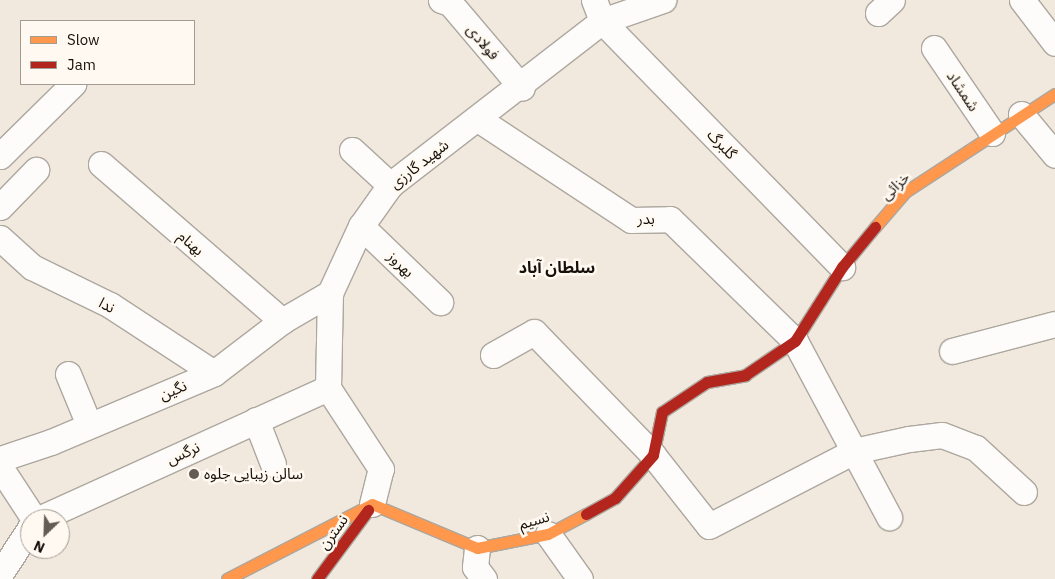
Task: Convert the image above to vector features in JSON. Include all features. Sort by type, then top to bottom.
[{"type":"street","name":"فولادی","points":[[441,0],[450,3],[522,88]]},
{"type":"street","name":"شهید گارزی","points":[[328,388],[330,293],[361,226],[390,185],[522,88],[598,11],[663,0]]},
{"type":"street","points":[[1022,0],[1055,44]]},
{"type":"street","name":"گلبرگ","points":[[598,11],[842,267]]},
{"type":"street","name":"شمشاد","points":[[934,48],[992,133]]},
{"type":"street","points":[[0,156],[72,85]]},
{"type":"street","name":"خزائی","points":[[795,341],[842,267],[905,192],[1021,114],[1055,94]]},
{"type":"street","points":[[1021,114],[1055,155]]},
{"type":"street","name":"بدر","points":[[478,119],[631,220],[670,219],[795,341],[889,517]]},
{"type":"street","points":[[352,150],[390,185]]},
{"type":"street","name":"بهنام","points":[[101,164],[282,321]]},
{"type":"street","points":[[0,207],[36,170]]},
{"type":"street","name":"بهروز","points":[[361,226],[440,302]]},
{"type":"street","name":"ندا","points":[[0,238],[32,267],[110,305],[214,373]]},
{"type":"street","name":"نگین","points":[[0,459],[89,425],[214,373],[282,321],[330,293]]},
{"type":"street","points":[[952,351],[1055,324]]},
{"type":"street","points":[[492,355],[534,332],[653,455],[709,526],[854,451],[942,435],[976,448],[1024,492]]},
{"type":"street","name":"نسیم","points":[[477,548],[548,534],[615,498],[653,455],[662,412],[706,382],[745,375],[795,341]]},
{"type":"street","points":[[68,374],[89,425]]},
{"type":"street","points":[[227,579],[372,504],[381,469],[328,388]]},
{"type":"street","name":"نرگس","points":[[61,509],[328,388]]},
{"type":"street","points":[[256,420],[273,464]]},
{"type":"street","points":[[0,467],[27,509]]},
{"type":"street","points":[[372,504],[477,548],[475,567],[484,579]]},
{"type":"street","name":"نسترن","points":[[317,579],[372,504]]},
{"type":"street","points":[[548,534],[580,579]]},
{"type":"street","points":[[0,574],[20,543]]},
{"type":"traffic: slow","points":[[875,227],[905,192],[1055,94]]},
{"type":"traffic: slow","points":[[227,579],[372,504],[477,548],[548,534],[586,514]]},
{"type":"traffic: jam","points":[[586,514],[615,498],[653,455],[662,412],[707,382],[745,375],[795,341],[842,267],[875,227]]},
{"type":"traffic: jam","points":[[317,579],[368,510]]},
{"type":"place","name":"سالن زیبایی جلوه","points":[[194,474]]},
{"type":"district","name":"سلطان آباد","points":[[557,267]]}]
